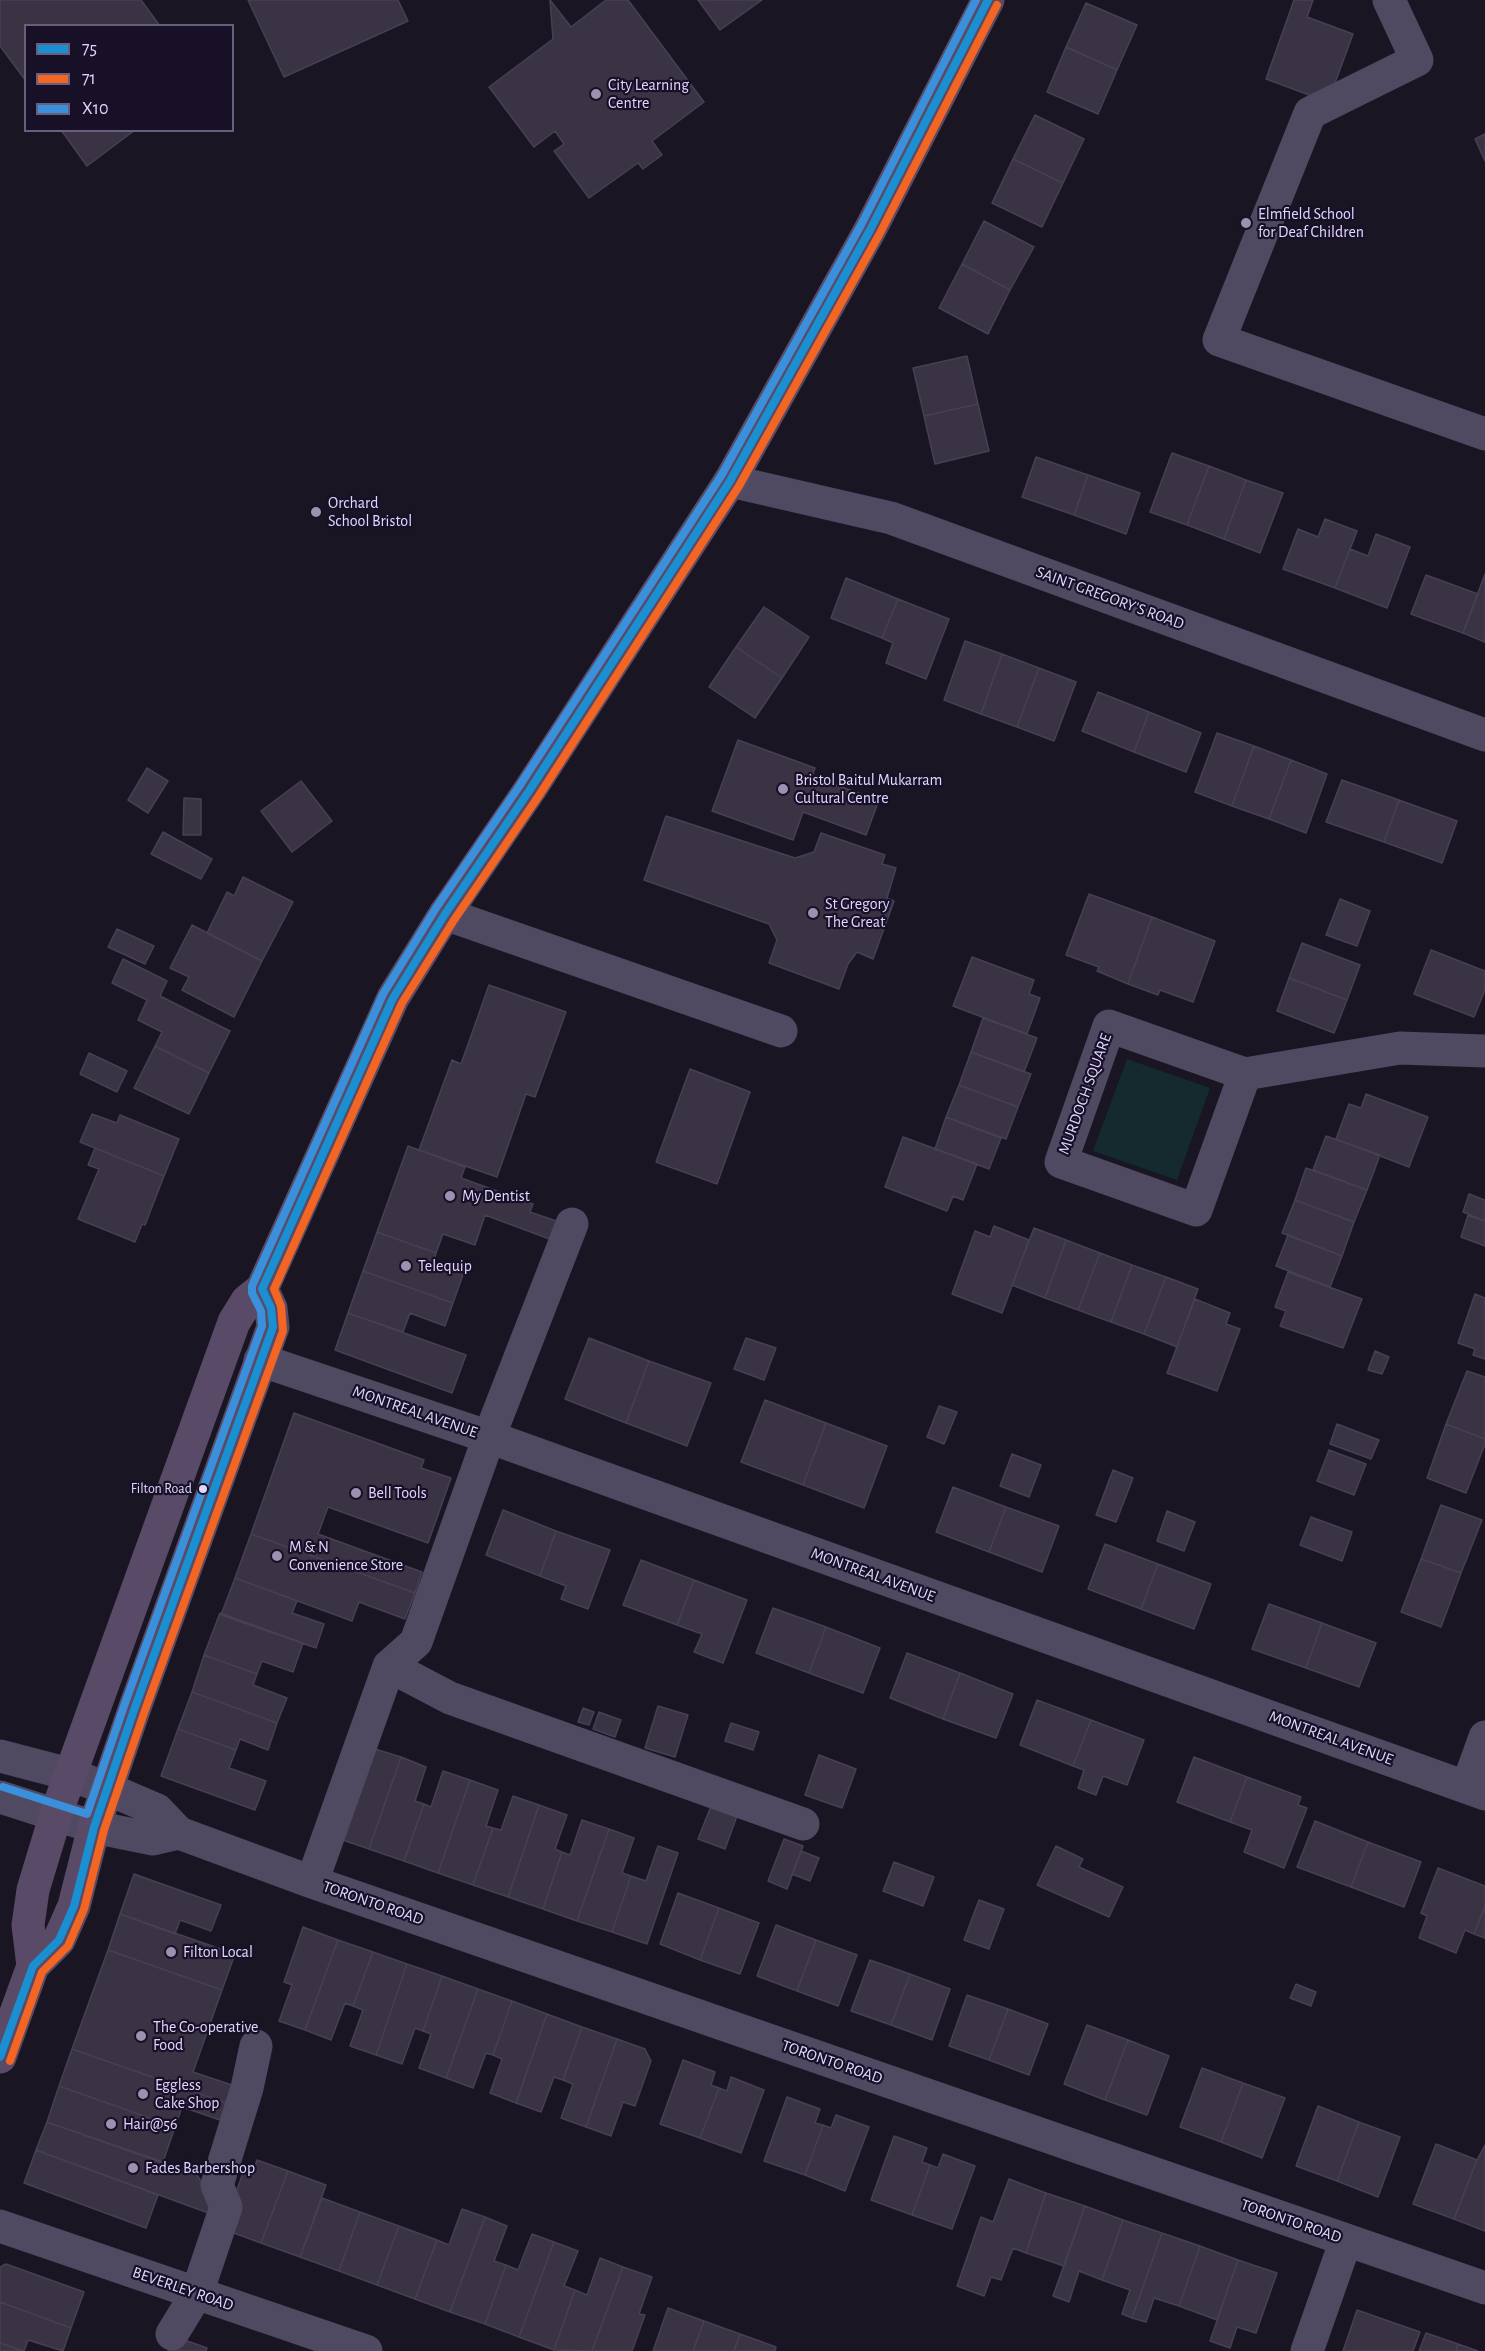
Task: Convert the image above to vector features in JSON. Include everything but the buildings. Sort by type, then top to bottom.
[{"type":"main road","points":[[33,1966],[28,1925],[33,1890],[56,1814],[234,1322],[247,1301],[262,1289],[393,998],[445,914],[529,791],[730,481],[870,230],[988,0]]},
{"type":"main road","points":[[0,2057],[33,1966],[59,1940],[74,1906],[94,1827],[134,1710],[273,1327],[271,1308],[262,1289]]},
{"type":"street","points":[[1389,0],[1417,60],[1310,113],[1219,340],[1485,434]]},
{"type":"street","name":"SAINT GREGORY'S ROAD","points":[[730,481],[891,518],[1485,735]]},
{"type":"street","points":[[445,914],[781,1031]]},
{"type":"street","name":"MURDOCH SQUARE","points":[[1245,1074],[1196,1210],[1061,1162],[1109,1026],[1245,1074],[1400,1048],[1484,1048]]},
{"type":"street","points":[[312,1882],[389,1666],[416,1642],[489,1437],[572,1224]]},
{"type":"street","name":"MONTREAL AVENUE","points":[[260,1360],[489,1437],[1476,1790]]},
{"type":"street","points":[[389,1666],[450,1698],[803,1824]]},
{"type":"street","points":[[1476,1790],[1485,1737]]},
{"type":"street","points":[[0,1756],[69,1774],[108,1789]]},
{"type":"street","name":"TORONTO ROAD","points":[[108,1789],[157,1810],[179,1833],[312,1882],[1485,2288]]},
{"type":"street","points":[[0,1797],[94,1827],[153,1839],[179,1833]]},
{"type":"street","points":[[172,2334],[197,2293],[226,2207],[217,2185],[248,2088],[256,2046]]},
{"type":"street","name":"BEVERLEY ROAD","points":[[0,2226],[366,2351]]},
{"type":"street","points":[[1307,2351],[1346,2240]]},
{"type":"green space","points":[[1127,1059],[1210,1088],[1177,1180],[1093,1151]]},
{"type":"transit line","name":"X10","points":[[3,1787],[87,1814],[262,1326],[261,1311],[252,1293],[252,1286],[383,994],[436,908],[520,785],[721,476],[861,225],[976,0]]},
{"type":"transit line","name":"75","points":[[0,2057],[33,1966],[59,1940],[74,1906],[94,1827],[134,1710],[273,1327],[271,1308],[262,1289],[393,998],[445,914],[529,791],[730,481],[870,230],[988,0]]},
{"type":"transit line","name":"71","points":[[10,2061],[42,1972],[68,1946],[84,1909],[104,1830],[144,1713],[283,1331],[281,1306],[274,1289],[402,1003],[739,486],[879,235],[997,5]]},
{"type":"place","name":"City Learning Centre","points":[[596,94]]},
{"type":"place","name":"Elmfield School for Deaf Children","points":[[1246,223]]},
{"type":"place","name":"Orchard School Bristol","points":[[316,512]]},
{"type":"place","name":"Bristol Baitul Mukarram Cultural Centre","points":[[783,789]]},
{"type":"place","name":"St Gregory The Great","points":[[813,913]]},
{"type":"place","name":"My Dentist","points":[[450,1196]]},
{"type":"place","name":"Telequip","points":[[406,1266]]},
{"type":"place","name":"Filton Road","points":[[203,1489]]},
{"type":"place","name":"Bell Tools","points":[[356,1493]]},
{"type":"place","name":"M & N Convenience Store","points":[[277,1556]]},
{"type":"place","name":"Filton Local","points":[[171,1952]]},
{"type":"place","name":"The Co-operative Food","points":[[141,2036]]},
{"type":"place","name":"Eggless Cake Shop","points":[[143,2094]]},
{"type":"place","name":"Hair@56","points":[[111,2124]]},
{"type":"place","name":"Fades Barbershop","points":[[133,2168]]}]
